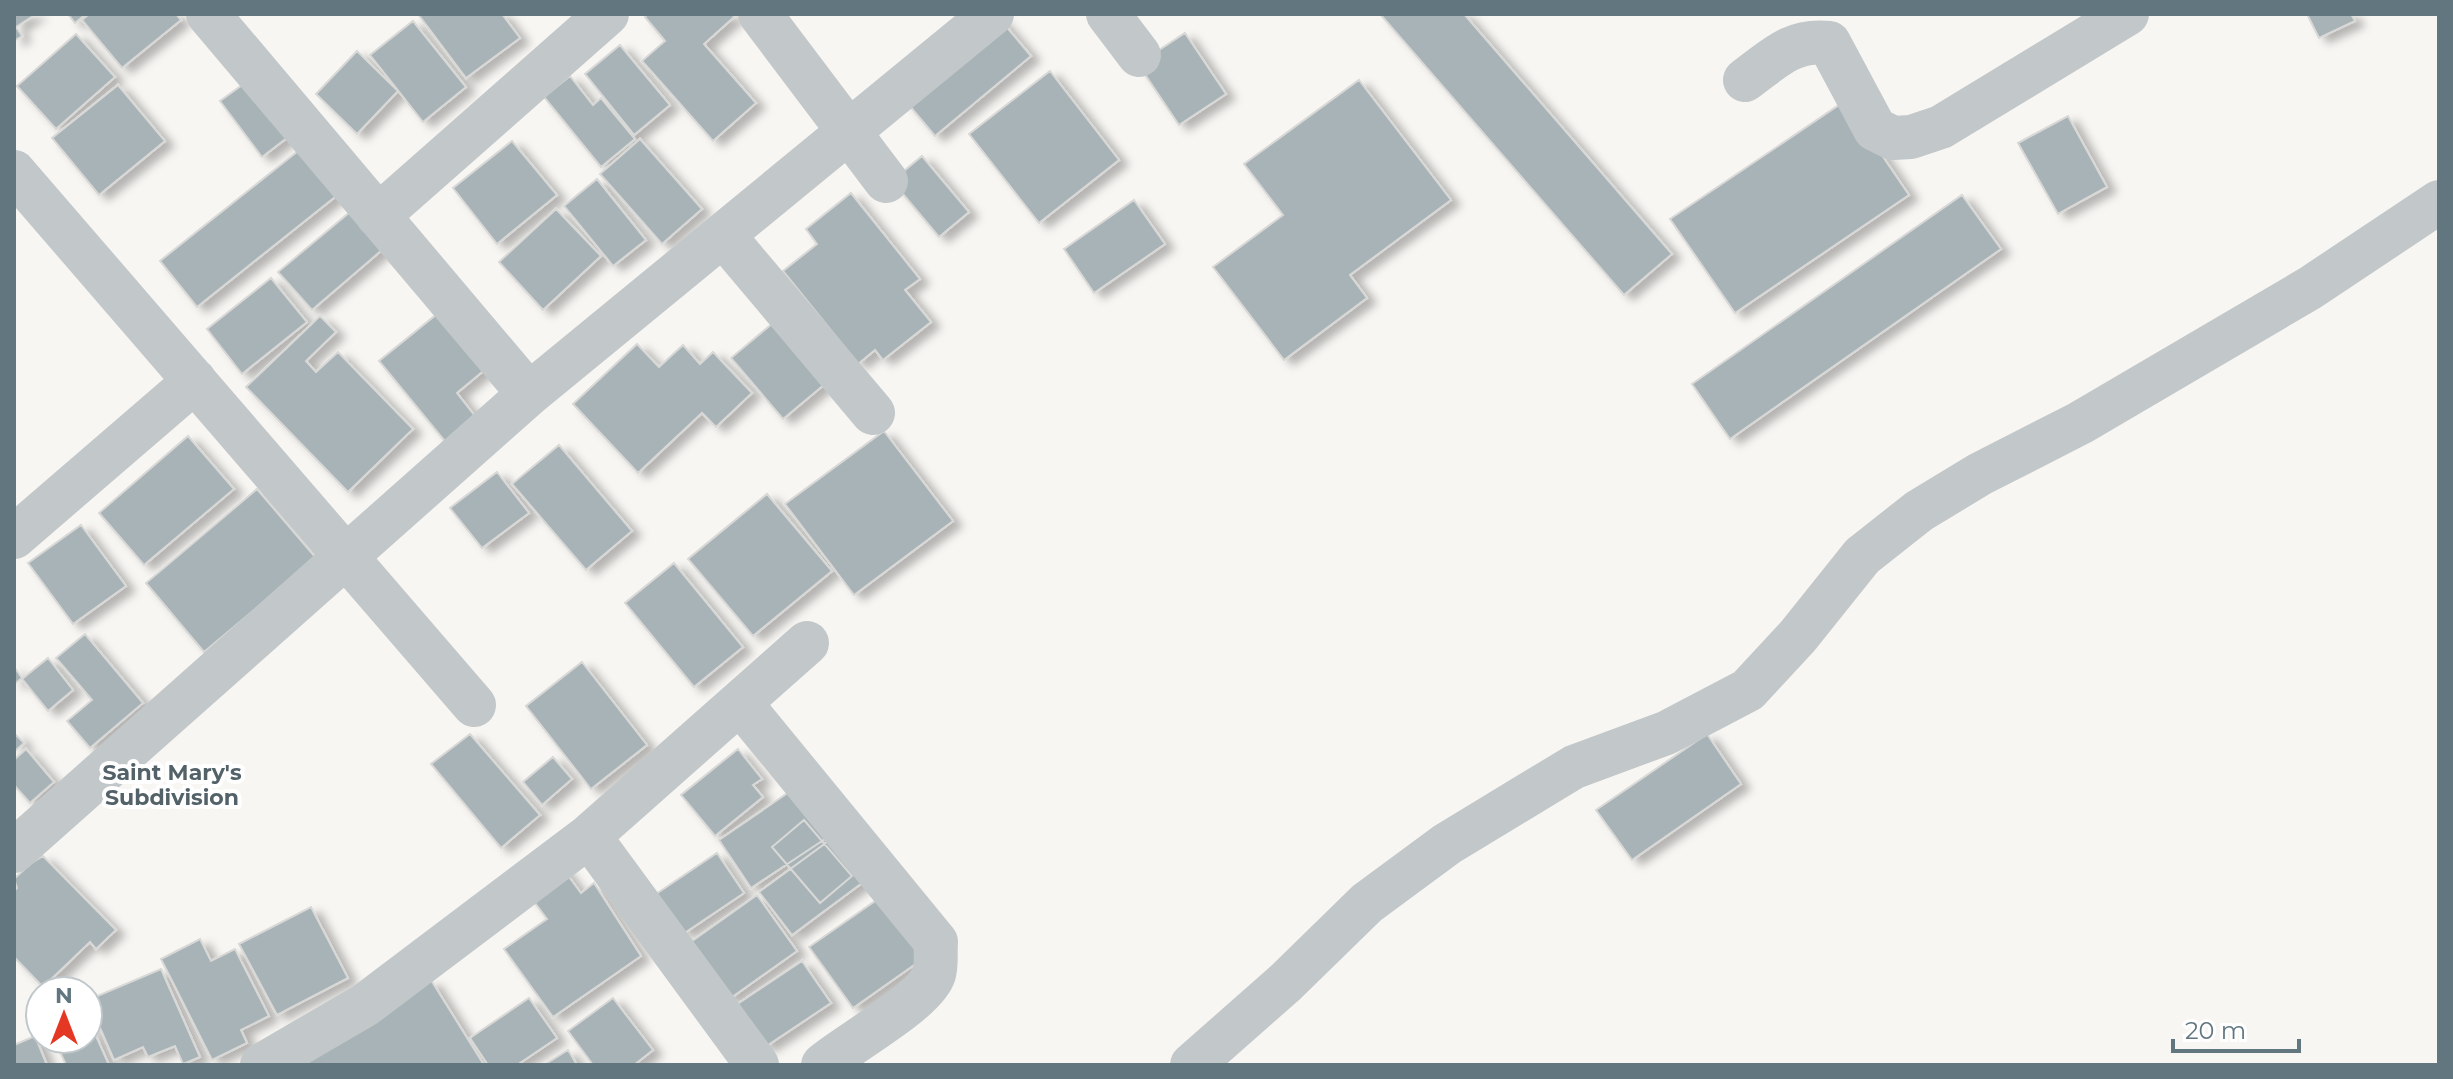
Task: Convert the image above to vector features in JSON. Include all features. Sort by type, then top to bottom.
[{"type":"street","points":[[378,216],[607,14]]},
{"type":"street","points":[[760,14],[886,181]]},
{"type":"street","points":[[14,851],[529,394],[992,14]]},
{"type":"street","points":[[1108,14],[1139,55]]},
{"type":"street","points":[[1745,80],[1791,47],[1810,41],[1829,43],[1875,129],[1893,138],[1911,137],[1941,127],[2127,14]]},
{"type":"street","points":[[222,19],[378,216],[529,394]]},
{"type":"street","points":[[14,172],[474,705]]},
{"type":"street","points":[[1192,1065],[1285,983],[1367,903],[1447,844],[1574,767],[1666,733],[1748,690],[1798,636],[1862,556],[1919,511],[1980,474],[2080,423],[2296,296],[2439,202]]},
{"type":"street","points":[[723,235],[873,413]]},
{"type":"street","points":[[14,537],[195,381]]},
{"type":"street","points":[[262,1065],[365,1005],[589,836],[807,643]]},
{"type":"street","points":[[741,704],[936,942],[935,973],[923,994],[823,1065]]},
{"type":"street","points":[[589,836],[757,1065]]},
{"type":"building","points":[[14,14],[36,14],[16,27],[22,36],[14,41]]},
{"type":"building","points":[[68,14],[86,14],[75,23]]},
{"type":"building","points":[[89,14],[176,14],[181,20],[122,68],[82,20]]},
{"type":"building","points":[[418,14],[502,14],[520,38],[466,78]]},
{"type":"building","points":[[648,14],[732,14],[734,17],[704,44],[756,103],[713,141],[642,61],[665,41],[645,17]]},
{"type":"building","points":[[1380,14],[1464,14],[1672,254],[1624,295]]},
{"type":"building","points":[[2307,14],[2351,14],[2355,21],[2319,38]]},
{"type":"building","points":[[999,18],[1031,56],[935,136],[903,98]]},
{"type":"building","points":[[413,21],[466,87],[423,122],[370,55]]},
{"type":"building","points":[[1185,33],[1226,94],[1179,125],[1138,64]]},
{"type":"building","points":[[76,34],[115,77],[56,129],[17,86]]},
{"type":"building","points":[[620,45],[670,105],[634,135],[585,74]]},
{"type":"building","points":[[357,51],[398,91],[357,134],[316,94]]},
{"type":"building","points":[[1050,71],[1119,160],[1039,223],[969,134]]},
{"type":"building","points":[[570,76],[593,105],[601,98],[635,139],[601,167],[544,97]]},
{"type":"building","points":[[249,80],[292,134],[262,157],[220,101]]},
{"type":"building","points":[[1359,80],[1451,200],[1350,275],[1367,298],[1284,360],[1213,267],[1283,215],[1244,164]]},
{"type":"building","points":[[118,85],[165,141],[99,195],[52,138]]},
{"type":"building","points":[[1845,101],[1909,195],[1735,313],[1670,219]]},
{"type":"building","points":[[2068,116],[2107,187],[2058,214],[2018,143]]},
{"type":"building","points":[[640,139],[702,209],[662,244],[600,174]]},
{"type":"building","points":[[512,141],[557,195],[497,244],[453,188]]},
{"type":"building","points":[[303,147],[340,193],[197,307],[160,261]]},
{"type":"building","points":[[922,156],[969,212],[939,237],[892,181]]},
{"type":"building","points":[[597,179],[646,240],[613,266],[564,206]]},
{"type":"building","points":[[851,193],[920,279],[905,290],[931,322],[883,360],[875,350],[858,364],[783,271],[817,244],[806,229]]},
{"type":"building","points":[[1962,195],[2001,249],[1730,439],[1692,384]]},
{"type":"building","points":[[1134,200],[1165,244],[1094,293],[1064,249]]},
{"type":"building","points":[[356,207],[389,244],[312,310],[278,272]]},
{"type":"building","points":[[556,209],[601,256],[543,310],[499,262]]},
{"type":"building","points":[[271,278],[307,322],[242,374],[207,329]]},
{"type":"building","points":[[442,310],[488,367],[457,393],[478,420],[448,445],[379,361]]},
{"type":"building","points":[[320,316],[336,332],[306,361],[316,372],[338,352],[413,429],[348,492],[246,387]]},
{"type":"building","points":[[773,323],[825,384],[783,419],[731,358]]},
{"type":"building","points":[[637,344],[659,367],[683,345],[700,364],[713,352],[752,393],[716,427],[702,413],[638,473],[573,404]]},
{"type":"building","points":[[884,431],[953,521],[854,595],[785,504]]},
{"type":"building","points":[[188,436],[234,489],[144,565],[99,513]]},
{"type":"building","points":[[559,445],[632,531],[586,570],[512,484]]},
{"type":"building","points":[[497,472],[529,513],[482,548],[450,508]]},
{"type":"building","points":[[257,489],[316,558],[204,652],[146,583]]},
{"type":"building","points":[[767,494],[832,571],[753,636],[688,559]]},
{"type":"building","points":[[81,525],[126,586],[73,624],[28,563]]},
{"type":"building","points":[[674,563],[743,647],[694,687],[625,603]]},
{"type":"building","points":[[85,634],[143,703],[90,748],[67,721],[92,700],[56,658]]},
{"type":"building","points":[[48,658],[73,690],[48,711],[22,679]]},
{"type":"building","points":[[582,662],[647,745],[591,789],[526,706]]},
{"type":"building","points":[[14,667],[22,678],[14,684]]},
{"type":"building","points":[[14,733],[24,743],[14,752]]},
{"type":"building","points":[[470,734],[540,815],[501,848],[431,764]]},
{"type":"building","points":[[1707,734],[1741,784],[1632,860],[1596,810]]},
{"type":"building","points":[[26,749],[54,782],[30,803],[14,785],[14,760]]},
{"type":"building","points":[[738,749],[762,779],[753,785],[763,797],[715,836],[681,795]]},
{"type":"building","points":[[553,757],[572,779],[542,805],[523,782]]},
{"type":"building","points":[[792,790],[825,839],[751,888],[719,840]]},
{"type":"building","points":[[804,820],[852,876],[820,903],[772,847]]},
{"type":"building","points":[[834,837],[866,880],[792,935],[759,892]]},
{"type":"building","points":[[717,853],[744,893],[683,934],[656,894]]},
{"type":"building","points":[[43,856],[116,930],[96,949],[90,942],[56,975],[31,975],[14,957],[14,891],[17,888],[14,879]]},
{"type":"building","points":[[561,866],[581,893],[594,883],[641,956],[553,1017],[504,949],[547,919],[526,891]]},
{"type":"building","points":[[757,895],[797,951],[728,1000],[688,944]]},
{"type":"building","points":[[881,897],[924,958],[853,1008],[809,947]]},
{"type":"building","points":[[311,907],[348,978],[277,1015],[239,944]]},
{"type":"building","points":[[200,939],[211,961],[235,949],[269,1016],[241,1030],[247,1043],[212,1060],[161,959]]},
{"type":"building","points":[[802,961],[831,1003],[765,1047],[736,1005]]},
{"type":"building","points":[[161,969],[200,1057],[183,1064],[175,1046],[148,1057],[143,1047],[114,1060],[104,1037],[104,993]]},
{"type":"building","points":[[431,980],[484,1065],[292,1065]]},
{"type":"building","points":[[529,998],[557,1038],[517,1065],[488,1065],[470,1038]]},
{"type":"building","points":[[613,998],[653,1050],[634,1065],[593,1065],[568,1031]]},
{"type":"building","points":[[24,1041],[24,1055],[43,1055],[47,1065],[14,1065],[14,1045]]},
{"type":"building","points":[[568,1050],[577,1065],[544,1065]]},
{"type":"building","points":[[104,1054],[109,1065],[66,1065],[61,1055]]},
{"type":"district","name":"Saint Mary's Subdivision","points":[[172,784]]}]
